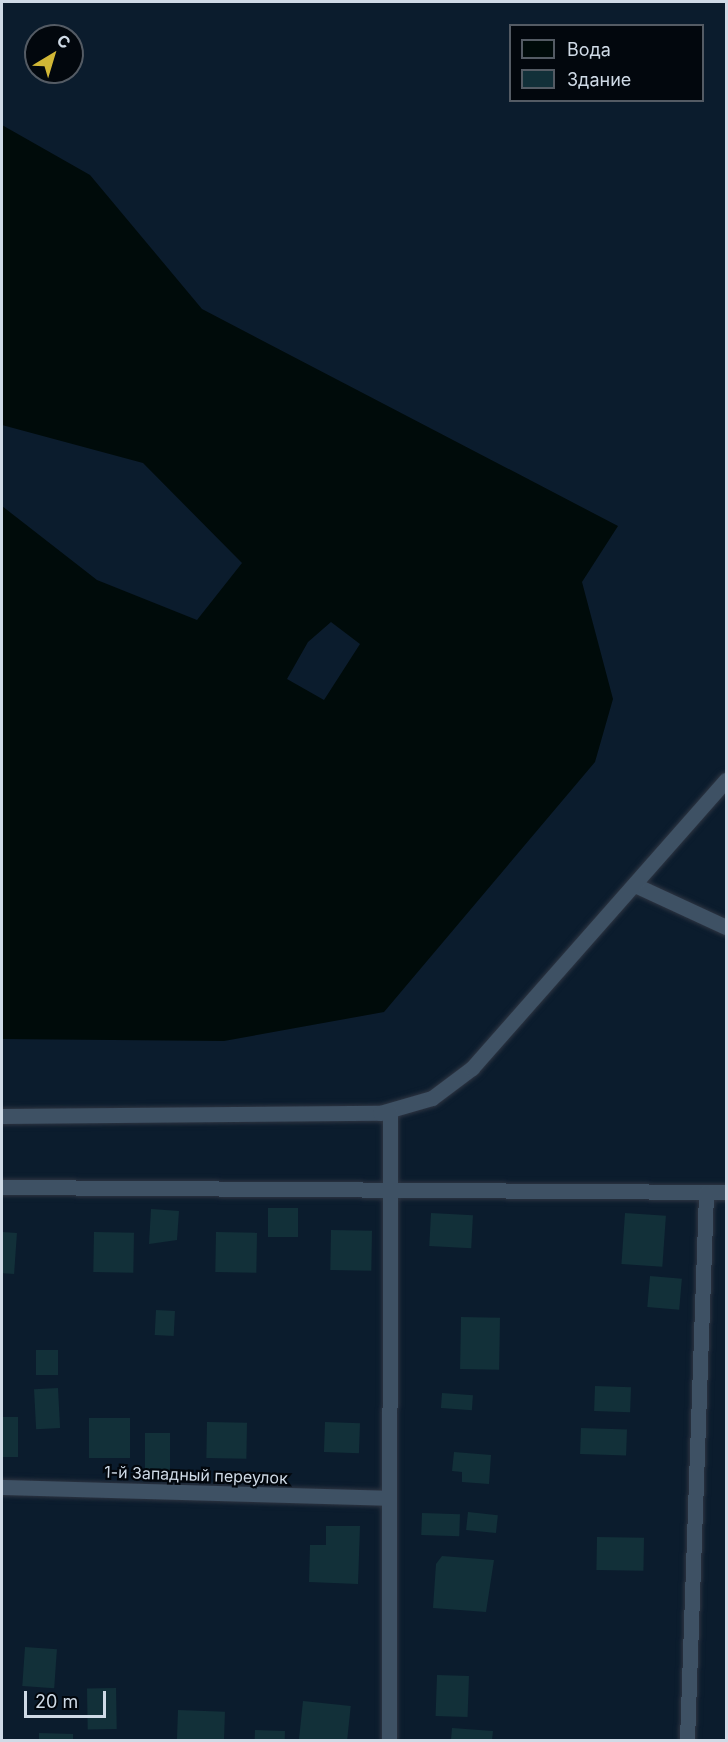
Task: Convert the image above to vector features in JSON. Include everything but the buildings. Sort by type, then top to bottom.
[{"type":"lane","points":[[2,1116],[390,1112],[432,1098],[472,1068],[726,780]]},
{"type":"lane","points":[[635,885],[726,927]]},
{"type":"lane","points":[[389,1740],[388,1498],[392,1190],[390,1112]]},
{"type":"lane","points":[[2,1187],[726,1192]]},
{"type":"lane","points":[[687,1740],[706,1192]]},
{"type":"lane","name":"1-й Западный переулок","points":[[2,1487],[388,1498]]},
{"type":"water","points":[[2,125],[90,175],[202,309],[618,526],[582,582],[613,699],[595,762],[384,1012],[224,1041],[2,1039],[2,506],[97,580],[197,620],[242,563],[143,463],[2,425]],"holes":[[[331,622],[360,644],[324,700],[287,679],[308,642]]]}]
